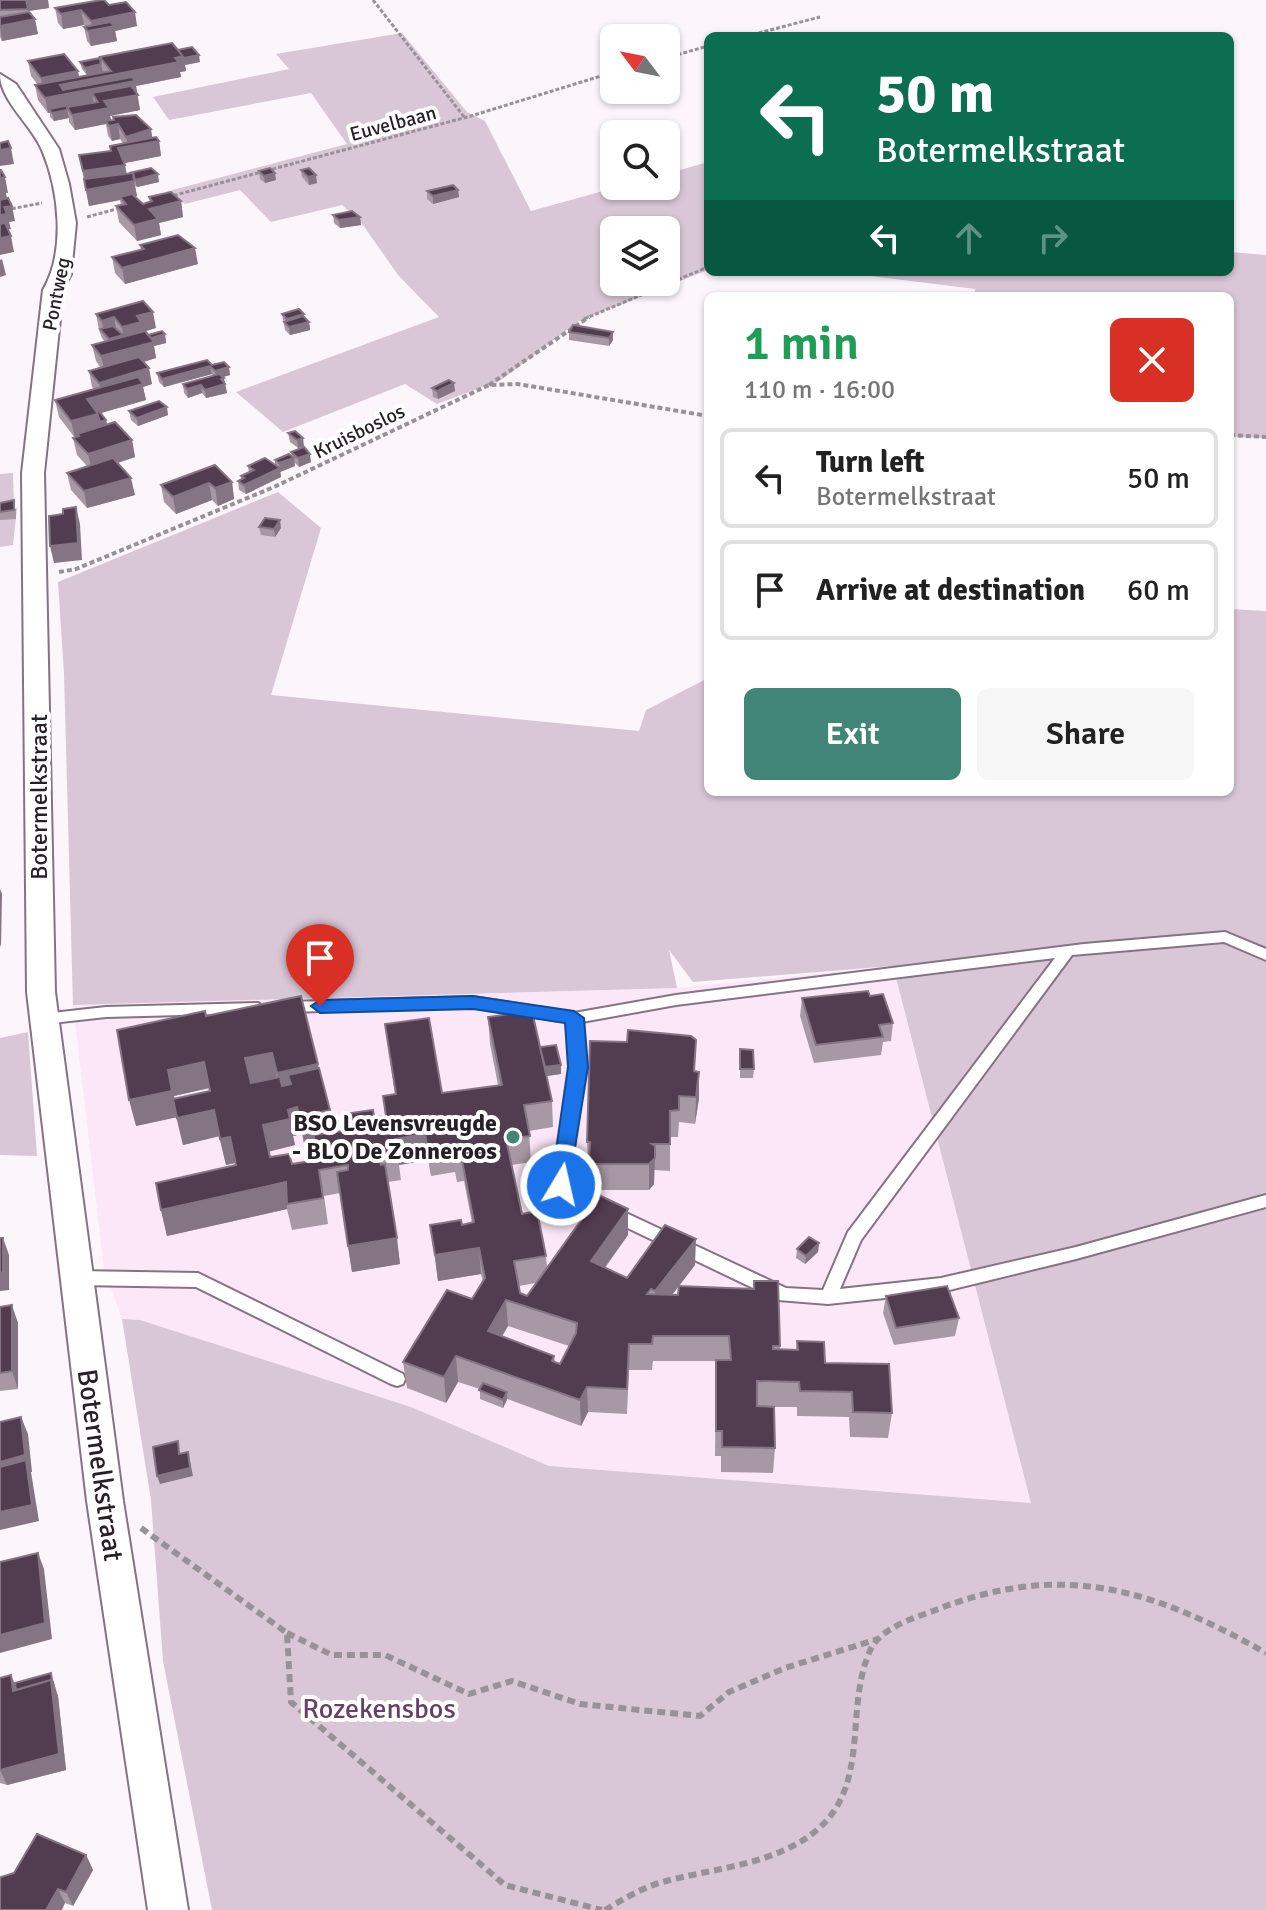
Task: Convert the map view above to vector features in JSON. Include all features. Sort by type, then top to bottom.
[{"type":"street","name":"Pontweg","points":[[0,79],[10,87],[50,149],[64,209],[62,274],[53,290],[33,473],[34,575]]},
{"type":"street","name":"Botermelkstraat","points":[[34,575],[43,1019],[105,1501],[168,1910]]},
{"type":"lane","points":[[43,1019],[106,1012],[473,1002],[574,1018],[676,1000],[1084,949],[1225,937],[1266,955]]},
{"type":"lane","points":[[828,1297],[854,1237],[1066,953]]},
{"type":"lane","points":[[574,1018],[578,1067],[561,1185],[571,1194],[784,1295],[828,1297],[941,1285],[1076,1253],[1266,1201]]},
{"type":"lane","points":[[76,1278],[198,1280],[397,1379]]},
{"type":"path","points":[[373,0],[465,118]]},
{"type":"path","points":[[762,32],[820,17]]},
{"type":"path","points":[[680,54],[704,47]]},
{"type":"path","name":"Euvelbaan","points":[[162,198],[465,118],[600,76]]},
{"type":"path","points":[[0,211],[64,209],[86,217],[132,206]]},
{"type":"path","points":[[489,385],[579,321],[704,269]]},
{"type":"path","name":"Kruisboslos","points":[[34,575],[76,569],[224,510],[489,385],[518,384],[704,415]]},
{"type":"path","points":[[1234,435],[1266,437]]},
{"type":"path","points":[[105,1501],[287,1633],[332,1655],[385,1655],[469,1694],[512,1681],[537,1694],[606,1709],[700,1716],[729,1692],[785,1668],[879,1638],[942,1605],[999,1588],[1045,1581],[1103,1586],[1160,1601],[1218,1623],[1266,1653]]},
{"type":"path","points":[[287,1633],[291,1702],[505,1885],[604,1910],[633,1893],[657,1884],[777,1852],[818,1829],[835,1811],[848,1783],[866,1661],[879,1638]]},
{"type":"shaded area","name":"BSO Levensvreugde - BLO De Zonneroos","points":[[893,966],[1032,1504],[549,1466],[122,1319],[104,1269],[73,1005],[677,988]]},
{"type":"green space","points":[[402,33],[467,112],[485,121],[531,211],[600,192],[600,200],[680,200],[680,170],[704,163],[704,272],[680,281],[680,216],[600,216],[600,296],[642,296],[579,321],[501,380],[437,404],[405,384],[283,432],[236,392],[439,317],[398,275],[363,225],[342,205],[271,222],[240,190],[185,204],[165,192],[347,144],[311,93],[169,120],[153,97],[289,69],[276,54]]},
{"type":"green space","points":[[1234,252],[1266,255],[1266,438],[1234,437],[1234,292],[975,292],[975,289],[870,276],[1234,276]]},
{"type":"green space","points":[[13,473],[14,508],[17,508],[13,545],[0,547],[0,474]]},
{"type":"green space","name":"Rozekensbos","points":[[278,492],[321,528],[271,695],[639,731],[646,710],[704,680],[704,796],[1234,796],[1234,609],[1266,611],[1266,1910],[212,1910],[163,1661],[151,1500],[122,1319],[140,1320],[411,1407],[549,1466],[1031,1503],[893,966],[693,982],[669,950],[677,988],[73,1005],[64,674],[58,582]]},
{"type":"green space","points":[[28,1032],[37,1156],[0,1155],[0,1038]]},
{"type":"building","points":[[0,0],[26,0],[28,9],[0,10]]},
{"type":"building","points":[[104,0],[109,5],[126,2],[135,12],[91,21],[81,10],[61,14],[55,8]]},
{"type":"building","points":[[29,12],[35,19],[0,26],[0,17]]},
{"type":"building","points":[[110,22],[115,26],[88,31],[84,27]]},
{"type":"building","points":[[172,43],[183,56],[175,58],[179,62],[60,85],[63,90],[132,77],[135,81],[45,98],[35,85],[111,71],[100,57]]},
{"type":"building","points":[[192,47],[199,55],[184,58],[178,50]]},
{"type":"building","points":[[64,54],[78,71],[41,78],[28,61]]},
{"type":"building","points":[[100,58],[101,64],[85,68],[80,62]]},
{"type":"building","points":[[131,86],[138,95],[104,101],[109,108],[72,115],[67,107],[98,102],[92,93]]},
{"type":"building","points":[[81,103],[52,113],[49,109]]},
{"type":"building","points":[[136,115],[151,129],[126,137],[118,124],[109,126],[106,121],[114,120],[113,117]]},
{"type":"building","points":[[156,137],[159,141],[118,148],[125,165],[83,171],[79,155],[111,151],[110,146]]},
{"type":"building","points":[[8,141],[11,148],[0,150],[0,143]]},
{"type":"building","points":[[151,168],[158,174],[135,180],[133,173],[129,173]]},
{"type":"building","points":[[270,168],[275,173],[264,176],[259,171]]},
{"type":"building","points":[[309,168],[316,175],[308,177],[301,170]]},
{"type":"building","points":[[133,173],[134,181],[86,190],[84,179]]},
{"type":"building","points":[[453,185],[458,190],[433,196],[427,191]]},
{"type":"building","points":[[171,192],[181,201],[149,209],[158,219],[134,225],[116,206],[126,204],[120,197],[132,194],[143,204],[152,201],[149,197]]},
{"type":"building","points":[[8,198],[12,206],[4,207],[7,214],[0,215],[0,200]]},
{"type":"building","points":[[352,211],[360,217],[339,220],[333,215]]},
{"type":"building","points":[[5,223],[11,236],[0,238],[0,224]]},
{"type":"building","points":[[178,235],[195,248],[122,268],[112,257],[144,249],[140,245]]},
{"type":"building","points":[[143,301],[153,312],[137,316],[141,322],[122,327],[114,317],[102,321],[96,314]]},
{"type":"building","points":[[299,309],[304,314],[287,319],[282,314]]},
{"type":"building","points":[[303,316],[309,322],[289,327],[284,322]]},
{"type":"building","points":[[573,325],[613,332],[609,338],[569,332]]},
{"type":"building","points":[[113,326],[123,335],[109,339],[100,329]]},
{"type":"building","points":[[145,331],[154,342],[101,356],[92,345]]},
{"type":"building","points":[[162,331],[165,334],[151,338],[148,335]]},
{"type":"building","points":[[139,357],[149,368],[99,383],[89,371]]},
{"type":"building","points":[[207,360],[212,365],[224,362],[229,367],[215,371],[210,366],[162,379],[157,373]]},
{"type":"building","points":[[219,374],[225,384],[205,390],[201,385],[187,389],[183,384]]},
{"type":"building","points":[[138,377],[143,384],[87,399],[98,414],[71,421],[55,400]]},
{"type":"building","points":[[449,380],[454,383],[437,391],[432,388]]},
{"type":"building","points":[[159,401],[167,407],[137,418],[129,411]]},
{"type":"building","points":[[99,411],[106,420],[100,422]]},
{"type":"building","points":[[115,422],[132,440],[88,454],[73,438],[79,436],[77,434]]},
{"type":"building","points":[[295,431],[303,438],[297,440],[288,433]]},
{"type":"building","points":[[304,447],[310,454],[298,458],[291,452]]},
{"type":"building","points":[[289,454],[294,458],[279,463],[275,460]]},
{"type":"building","points":[[113,458],[131,478],[84,491],[67,473]]},
{"type":"building","points":[[265,458],[280,468],[244,485],[238,481],[244,478],[241,476],[254,470],[248,466]]},
{"type":"building","points":[[215,465],[232,482],[215,488],[209,483],[173,497],[161,485]]},
{"type":"building","points":[[14,500],[14,510],[0,512],[0,503]]},
{"type":"building","points":[[76,507],[78,543],[50,546],[49,516],[63,514],[63,509]]},
{"type":"building","points":[[265,518],[280,520],[274,529],[259,527]]},
{"type":"building","points":[[868,991],[870,996],[883,994],[893,1023],[879,1025],[883,1037],[816,1045],[802,998]]},
{"type":"building","points":[[301,996],[318,1064],[277,1073],[272,1053],[245,1058],[251,1083],[280,1077],[282,1086],[291,1084],[288,1075],[319,1068],[330,1110],[300,1117],[297,1107],[288,1110],[290,1119],[263,1125],[270,1157],[289,1154],[292,1164],[316,1160],[314,1135],[343,1131],[342,1122],[352,1121],[351,1113],[373,1110],[374,1117],[386,1116],[383,1096],[396,1094],[385,1024],[429,1018],[442,1093],[502,1085],[488,1017],[532,1011],[552,1101],[524,1105],[530,1136],[506,1139],[522,1214],[537,1211],[546,1256],[514,1261],[520,1293],[527,1296],[599,1195],[628,1209],[591,1261],[627,1278],[665,1225],[696,1239],[655,1291],[651,1289],[647,1294],[678,1295],[679,1286],[754,1289],[754,1281],[778,1281],[780,1346],[773,1346],[773,1349],[798,1350],[797,1341],[824,1342],[825,1363],[889,1364],[892,1413],[853,1412],[852,1392],[800,1391],[799,1382],[757,1381],[757,1406],[774,1407],[775,1448],[722,1447],[722,1431],[716,1431],[716,1360],[731,1360],[729,1336],[653,1336],[652,1344],[629,1344],[627,1389],[587,1387],[580,1400],[456,1356],[444,1377],[403,1362],[447,1290],[472,1299],[485,1278],[479,1248],[435,1255],[430,1225],[461,1220],[462,1225],[474,1222],[461,1155],[454,1156],[452,1146],[428,1150],[425,1134],[395,1139],[397,1154],[379,1157],[381,1165],[385,1164],[397,1238],[348,1246],[337,1172],[348,1170],[348,1165],[319,1170],[323,1198],[287,1204],[286,1182],[161,1210],[156,1183],[236,1165],[230,1137],[220,1139],[214,1110],[177,1118],[173,1099],[210,1091],[204,1062],[168,1070],[172,1091],[129,1100],[117,1030],[205,1011],[206,1016]],"holes":[[[506,1300],[577,1323],[576,1333],[560,1364],[552,1361],[554,1356],[488,1331]]]},
{"type":"building","points":[[628,1030],[691,1036],[696,1040],[694,1071],[699,1072],[696,1097],[679,1096],[679,1110],[670,1111],[670,1144],[652,1144],[655,1146],[655,1158],[649,1164],[589,1164],[590,1041],[627,1042]]},
{"type":"building","points":[[556,1045],[561,1065],[545,1067],[540,1047]]},
{"type":"building","points":[[740,1049],[753,1050],[754,1069],[740,1069]]},
{"type":"building","points":[[809,1237],[819,1243],[806,1256],[797,1249]]},
{"type":"building","points":[[0,1238],[3,1238],[3,1272],[0,1273]]},
{"type":"building","points":[[947,1286],[959,1318],[896,1328],[886,1296]]},
{"type":"building","points":[[12,1305],[12,1371],[0,1373],[0,1307]]},
{"type":"building","points":[[483,1383],[507,1392],[503,1400],[479,1390]]},
{"type":"building","points":[[21,1417],[25,1455],[0,1462],[0,1422]]},
{"type":"building","points":[[178,1441],[179,1454],[188,1452],[190,1468],[157,1476],[153,1447]]},
{"type":"building","points":[[26,1460],[32,1505],[0,1512],[0,1467]]},
{"type":"building","points":[[38,1553],[45,1623],[0,1635],[0,1562]]},
{"type":"building","points":[[51,1673],[52,1681],[16,1690],[15,1683]]},
{"type":"building","points":[[11,1675],[13,1691],[51,1680],[59,1754],[0,1770],[0,1678]]},
{"type":"building","points":[[37,1834],[86,1855],[66,1892],[58,1889],[46,1910],[0,1910],[0,1879],[14,1873]]},
{"type":"place","name":"BSO Levensvreugde - BLO De Zonneroos","points":[[513,1137]]},
{"type":"route","points":[[320,1006],[473,1002],[574,1018],[578,1067],[561,1185]]}]
